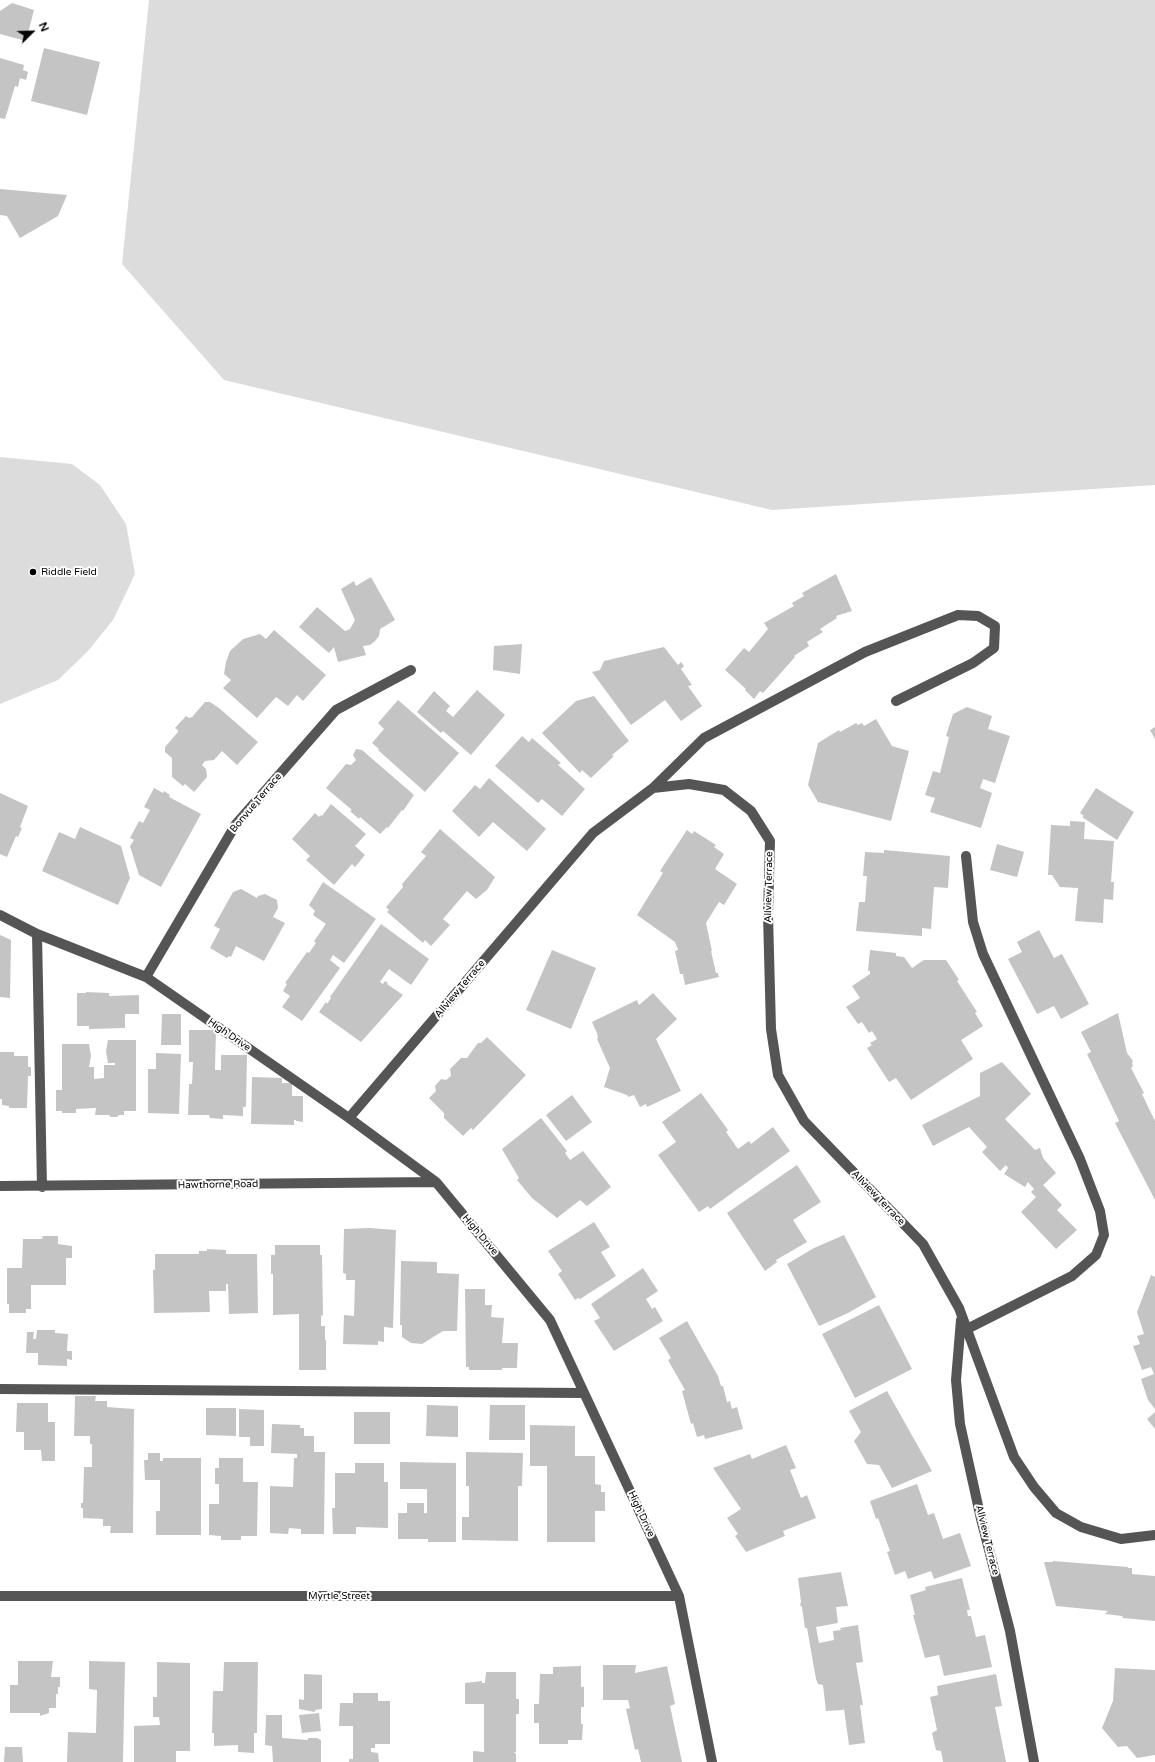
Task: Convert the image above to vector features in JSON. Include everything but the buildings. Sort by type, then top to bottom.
[{"type":"street","points":[[653,788],[704,738],[865,652],[958,615],[978,616],[995,626],[994,648],[973,663],[896,701]]},
{"type":"street","name":"Bonvue Terrace","points":[[146,977],[236,824],[336,710],[411,670]]},
{"type":"street","name":"Allview Terrace","points":[[349,1118],[593,833],[653,788],[689,784],[724,790],[751,811],[770,841],[768,915],[771,1029],[778,1075],[804,1122],[923,1244],[962,1316],[1014,1457],[1034,1487],[1056,1513],[1082,1527],[1121,1539],[1155,1535]]},
{"type":"street","points":[[966,856],[973,922],[983,954],[1080,1159],[1100,1211],[1104,1235],[1096,1255],[1072,1276],[967,1329]]},
{"type":"street","name":"High Drive","points":[[0,915],[37,934],[146,977],[349,1118],[436,1182],[550,1320],[679,1596],[712,1762]]},
{"type":"street","points":[[37,934],[42,1187]]},
{"type":"street","name":"Hawthorne Road","points":[[0,1186],[42,1187],[436,1182]]},
{"type":"street","name":"Allview Terrace","points":[[962,1316],[956,1380],[960,1424],[981,1519],[1010,1632],[1034,1762]]},
{"type":"street","points":[[0,1389],[584,1392]]},
{"type":"street","name":"Myrtle Street","points":[[0,1596],[679,1596]]},
{"type":"shaded area","points":[[149,0],[1155,0],[1155,485],[772,510],[224,380],[122,264]]},
{"type":"shaded area","points":[[0,457],[72,464],[100,485],[126,524],[135,574],[113,620],[88,651],[58,680],[0,704]]},
{"type":"place","name":"Riddle Field","points":[[33,572]]}]
